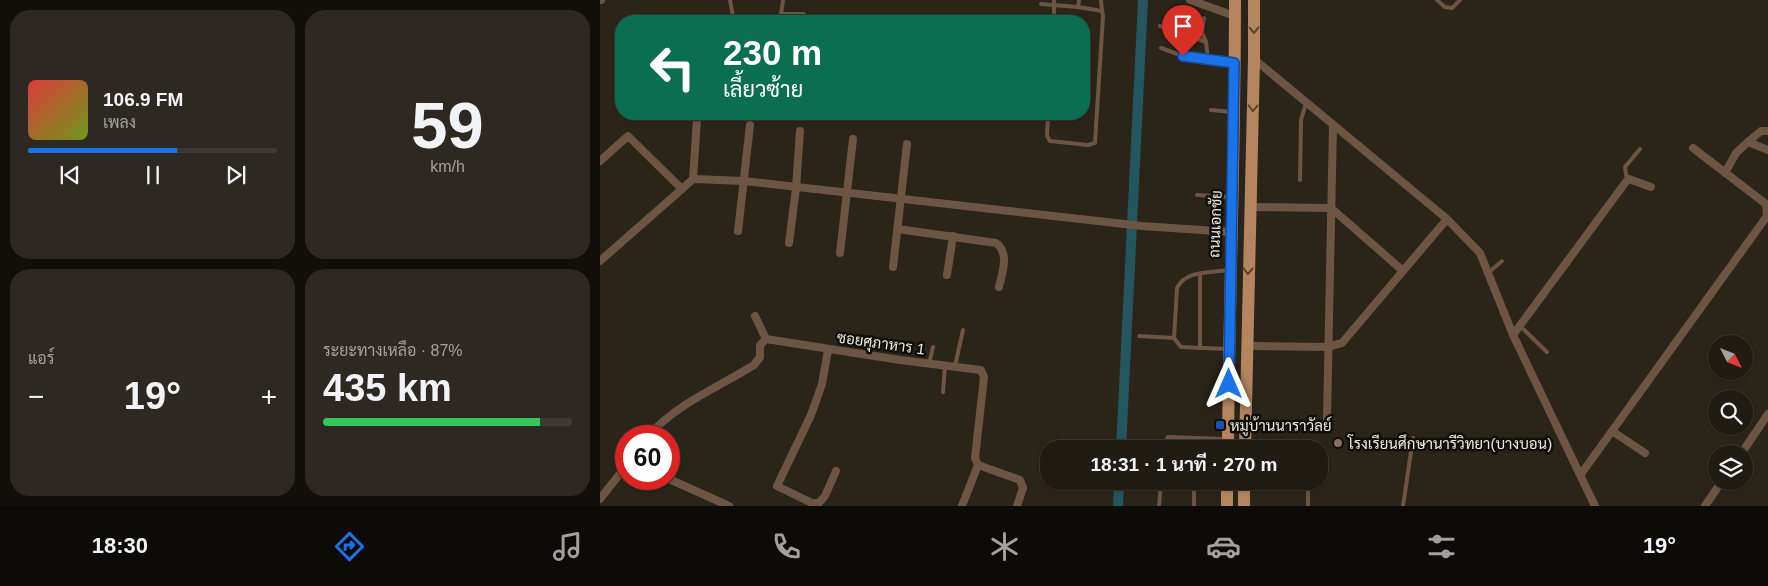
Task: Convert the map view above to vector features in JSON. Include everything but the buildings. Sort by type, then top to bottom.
[{"type":"main road","name":"ถนนเอกชัย","points":[[1228,440],[1235,0]]},
{"type":"main road","points":[[1245,440],[1254,0]]},
{"type":"main road","points":[[1234,57],[1254,59]]},
{"type":"main road","points":[[1227,490],[1227,506]]},
{"type":"main road","points":[[1244,490],[1244,506]]},
{"type":"street","points":[[1190,0],[1235,16]]},
{"type":"street","points":[[1254,59],[1447,219],[1472,242],[1480,253],[1489,272],[1513,335],[1595,506]]},
{"type":"street","points":[[694,179],[697,120]]},
{"type":"street","points":[[738,231],[750,125]]},
{"type":"street","points":[[1327,418],[1330,347],[1330,208],[1333,125]]},
{"type":"street","points":[[789,243],[796,188],[800,131]]},
{"type":"street","points":[[1725,173],[1736,153],[1761,132],[1768,131]]},
{"type":"street","points":[[600,161],[628,136],[682,189]]},
{"type":"street","points":[[840,252],[853,140]]},
{"type":"street","points":[[1748,142],[1768,150]]},
{"type":"street","points":[[893,267],[907,144]]},
{"type":"street","points":[[1581,474],[1767,216],[1766,204],[1694,148]]},
{"type":"street","points":[[600,261],[694,179],[744,181],[1142,226],[1231,232]]},
{"type":"street","points":[[1513,335],[1627,180],[1633,180],[1651,187]]},
{"type":"street","points":[[1250,207],[1330,208],[1402,270]]},
{"type":"street","points":[[1247,346],[1330,347],[1342,343],[1447,219]]},
{"type":"street","points":[[898,229],[996,243],[1003,248],[1004,255],[999,287]]},
{"type":"street","points":[[947,275],[953,236]]},
{"type":"street","points":[[658,425],[684,405],[754,365],[760,357],[760,346],[766,339],[755,316]]},
{"type":"street","name":"ซอยศุภาหาร 1","points":[[766,339],[828,350],[978,369],[984,373],[975,458],[978,465]]},
{"type":"street","points":[[828,350],[822,384],[808,421],[777,486],[812,503],[819,503],[825,496],[836,471]]},
{"type":"street","points":[[1747,445],[1768,414]]},
{"type":"street","points":[[1612,431],[1645,454]]},
{"type":"street","points":[[962,506],[978,465],[1020,480],[1023,488],[1017,506]]},
{"type":"street","points":[[600,499],[615,480]]},
{"type":"street","points":[[680,483],[729,506]]},
{"type":"street","points":[[1705,506],[1716,490]]},
{"type":"lane","points":[[730,0],[732,15]]},
{"type":"lane","points":[[783,0],[780,14],[804,14]]},
{"type":"lane","points":[[1078,8],[1079,0]]},
{"type":"lane","points":[[1048,120],[1047,136],[1050,141],[1088,145],[1095,143],[1101,0]]},
{"type":"lane","points":[[1437,0],[1445,7],[1452,8],[1460,0]]},
{"type":"lane","points":[[1041,4],[1054,3],[1102,11]]},
{"type":"lane","points":[[1204,18],[1202,32],[1206,42],[1208,59]]},
{"type":"lane","points":[[1160,26],[1206,42]]},
{"type":"lane","points":[[1161,48],[1183,56],[1208,59],[1234,57]]},
{"type":"lane","points":[[1300,180],[1301,120],[1306,103]]},
{"type":"lane","points":[[1210,110],[1234,112]]},
{"type":"lane","points":[[1627,180],[1625,167],[1640,149]]},
{"type":"lane","points":[[1198,195],[1232,197]]},
{"type":"lane","points":[[1489,272],[1502,262]]},
{"type":"lane","points":[[1229,350],[1181,347],[1174,338],[1177,288],[1183,278],[1230,270]]},
{"type":"lane","points":[[1200,274],[1200,348]]},
{"type":"lane","points":[[1520,326],[1548,352]]},
{"type":"lane","points":[[955,366],[962,330]]},
{"type":"lane","points":[[1140,336],[1174,338]]},
{"type":"lane","points":[[929,364],[932,347]]},
{"type":"lane","points":[[943,392],[945,365]]},
{"type":"lane","points":[[1167,440],[1168,438],[1195,438],[1206,440]]},
{"type":"lane","points":[[1403,506],[1414,438]]},
{"type":"lane","points":[[1159,506],[1160,490]]},
{"type":"lane","points":[[1194,490],[1194,506]]},
{"type":"lane","points":[[1308,490],[1308,506]]},
{"type":"waterway","points":[[1121,440],[1143,0]]},
{"type":"waterway","points":[[1118,506],[1119,490]]},
{"type":"place","name":"หมู่บ้านนาราวัลย์","points":[[1220,425]]},
{"type":"place","name":"โรงเรียนศึกษานารีวิทยา(บางบอน)","points":[[1338,443]]},
{"type":"route","points":[[1183,56],[1234,63],[1235,126],[1231,232],[1229,384]]}]
